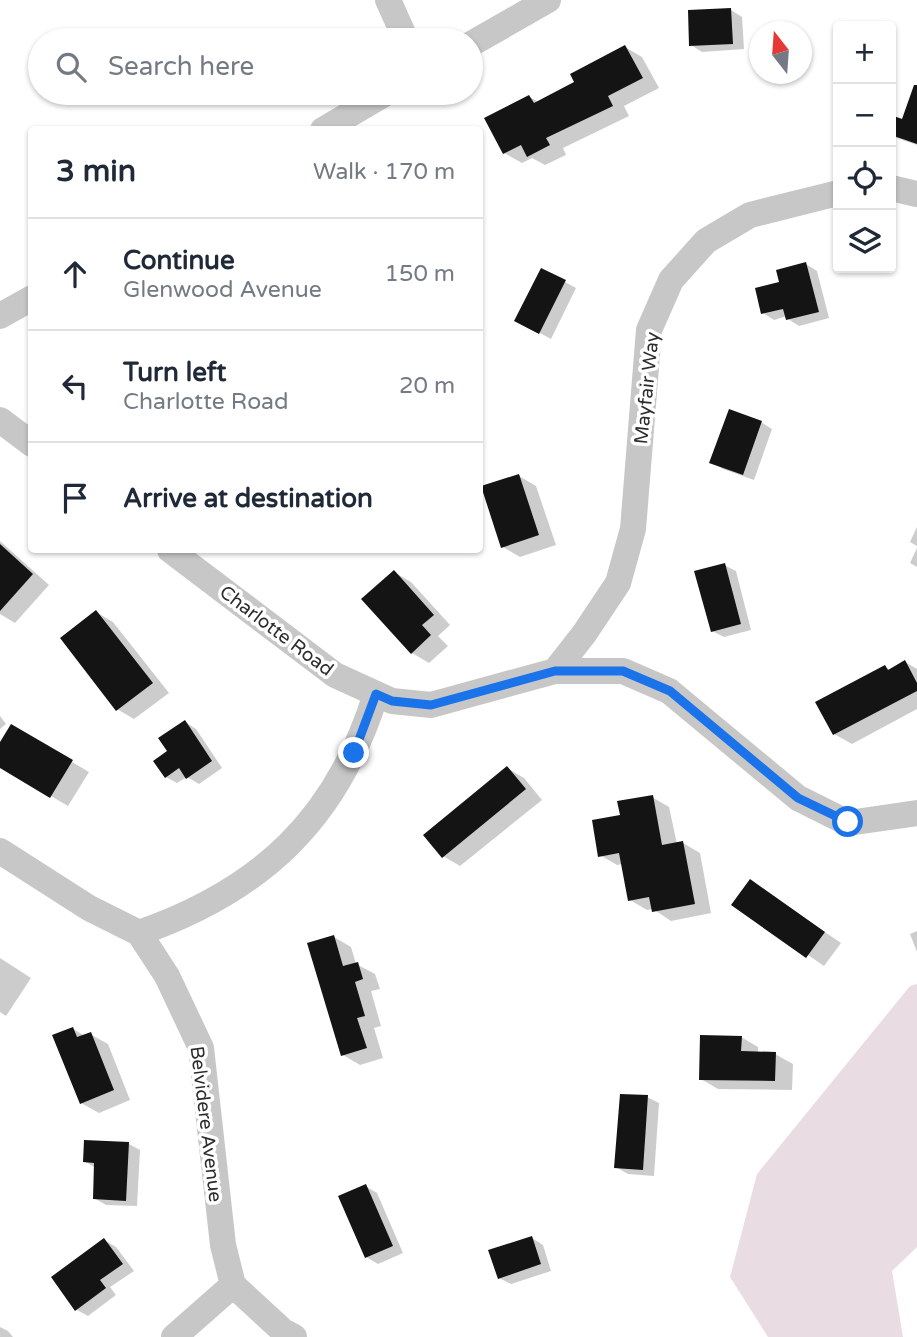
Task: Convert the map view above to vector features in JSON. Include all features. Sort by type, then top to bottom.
[{"type":"street","points":[[388,0],[401,28]]},
{"type":"street","points":[[483,37],[548,0]]},
{"type":"street","points":[[330,126],[366,105]]},
{"type":"street","points":[[896,189],[917,194]]},
{"type":"street","name":"Mayfair Way","points":[[555,671],[618,583],[633,530],[649,330],[671,280],[706,242],[750,215],[833,194]]},
{"type":"street","points":[[0,316],[28,300]]},
{"type":"street","points":[[0,419],[28,441]]},
{"type":"street","name":"Charlotte Road","points":[[174,553],[335,675],[392,701],[431,705],[555,671],[623,671],[670,691],[798,798],[848,822],[917,813]]},
{"type":"street","points":[[0,851],[89,908],[139,933],[176,920],[219,899],[267,865],[317,814],[354,753],[376,694]]},
{"type":"street","name":"Belvidere Avenue","points":[[139,933],[167,976],[201,1048],[223,1245],[233,1285]]},
{"type":"street","points":[[174,1337],[233,1285],[283,1331],[294,1337]]},
{"type":"shaded area","points":[[917,984],[917,1247],[892,1271],[903,1337],[768,1337],[730,1277],[757,1174],[910,986]]},
{"type":"building","points":[[731,8],[733,44],[689,46],[688,10]]},
{"type":"building","points":[[625,45],[643,78],[608,96],[613,106],[546,138],[550,145],[527,157],[521,145],[503,154],[484,118],[529,95],[534,103],[574,82],[570,74]]},
{"type":"building","points":[[914,85],[917,85],[917,144],[896,137],[896,117],[902,119]]},
{"type":"building","points":[[806,262],[819,312],[786,320],[783,309],[761,314],[755,288],[779,282],[776,270]]},
{"type":"building","points":[[541,268],[566,280],[539,334],[514,321]]},
{"type":"building","points":[[729,409],[762,421],[743,475],[709,463]]},
{"type":"building","points":[[519,474],[539,535],[501,548],[483,485]]},
{"type":"building","points":[[0,544],[33,574],[0,611]]},
{"type":"building","points":[[725,563],[741,624],[711,632],[694,571]]},
{"type":"building","points":[[394,570],[434,615],[422,625],[431,635],[411,654],[361,599]]},
{"type":"building","points":[[96,610],[153,683],[116,711],[60,638]]},
{"type":"building","points":[[905,660],[917,683],[917,691],[833,735],[815,702],[885,665],[888,670]]},
{"type":"building","points":[[185,720],[212,761],[186,779],[179,768],[165,778],[153,761],[167,751],[158,738]]},
{"type":"building","points":[[11,724],[73,760],[50,798],[0,768],[0,742]]},
{"type":"building","points":[[507,766],[526,789],[442,858],[423,835]]},
{"type":"building","points":[[653,795],[662,845],[683,841],[695,904],[652,912],[649,897],[628,901],[619,853],[598,857],[592,820],[620,815],[617,801]]},
{"type":"building","points":[[750,879],[825,932],[806,958],[731,905]]},
{"type":"building","points":[[334,935],[343,966],[358,962],[363,979],[355,982],[365,1016],[357,1018],[367,1048],[341,1056],[307,943]]},
{"type":"building","points":[[73,1027],[77,1037],[91,1032],[114,1090],[80,1104],[52,1035]]},
{"type":"building","points":[[700,1035],[742,1036],[741,1051],[776,1052],[775,1081],[699,1080]]},
{"type":"building","points":[[620,1094],[648,1095],[643,1170],[614,1168]]},
{"type":"building","points":[[84,1140],[129,1142],[126,1201],[93,1199],[94,1163],[83,1162]]},
{"type":"building","points":[[366,1184],[393,1246],[365,1258],[338,1196]]},
{"type":"building","points":[[532,1236],[541,1264],[498,1279],[488,1250]]},
{"type":"building","points":[[104,1238],[123,1264],[100,1280],[106,1288],[75,1311],[51,1277]]},
{"type":"route","points":[[354,753],[376,694],[392,701],[431,705],[555,671],[623,671],[670,691],[798,798],[848,822]]}]
